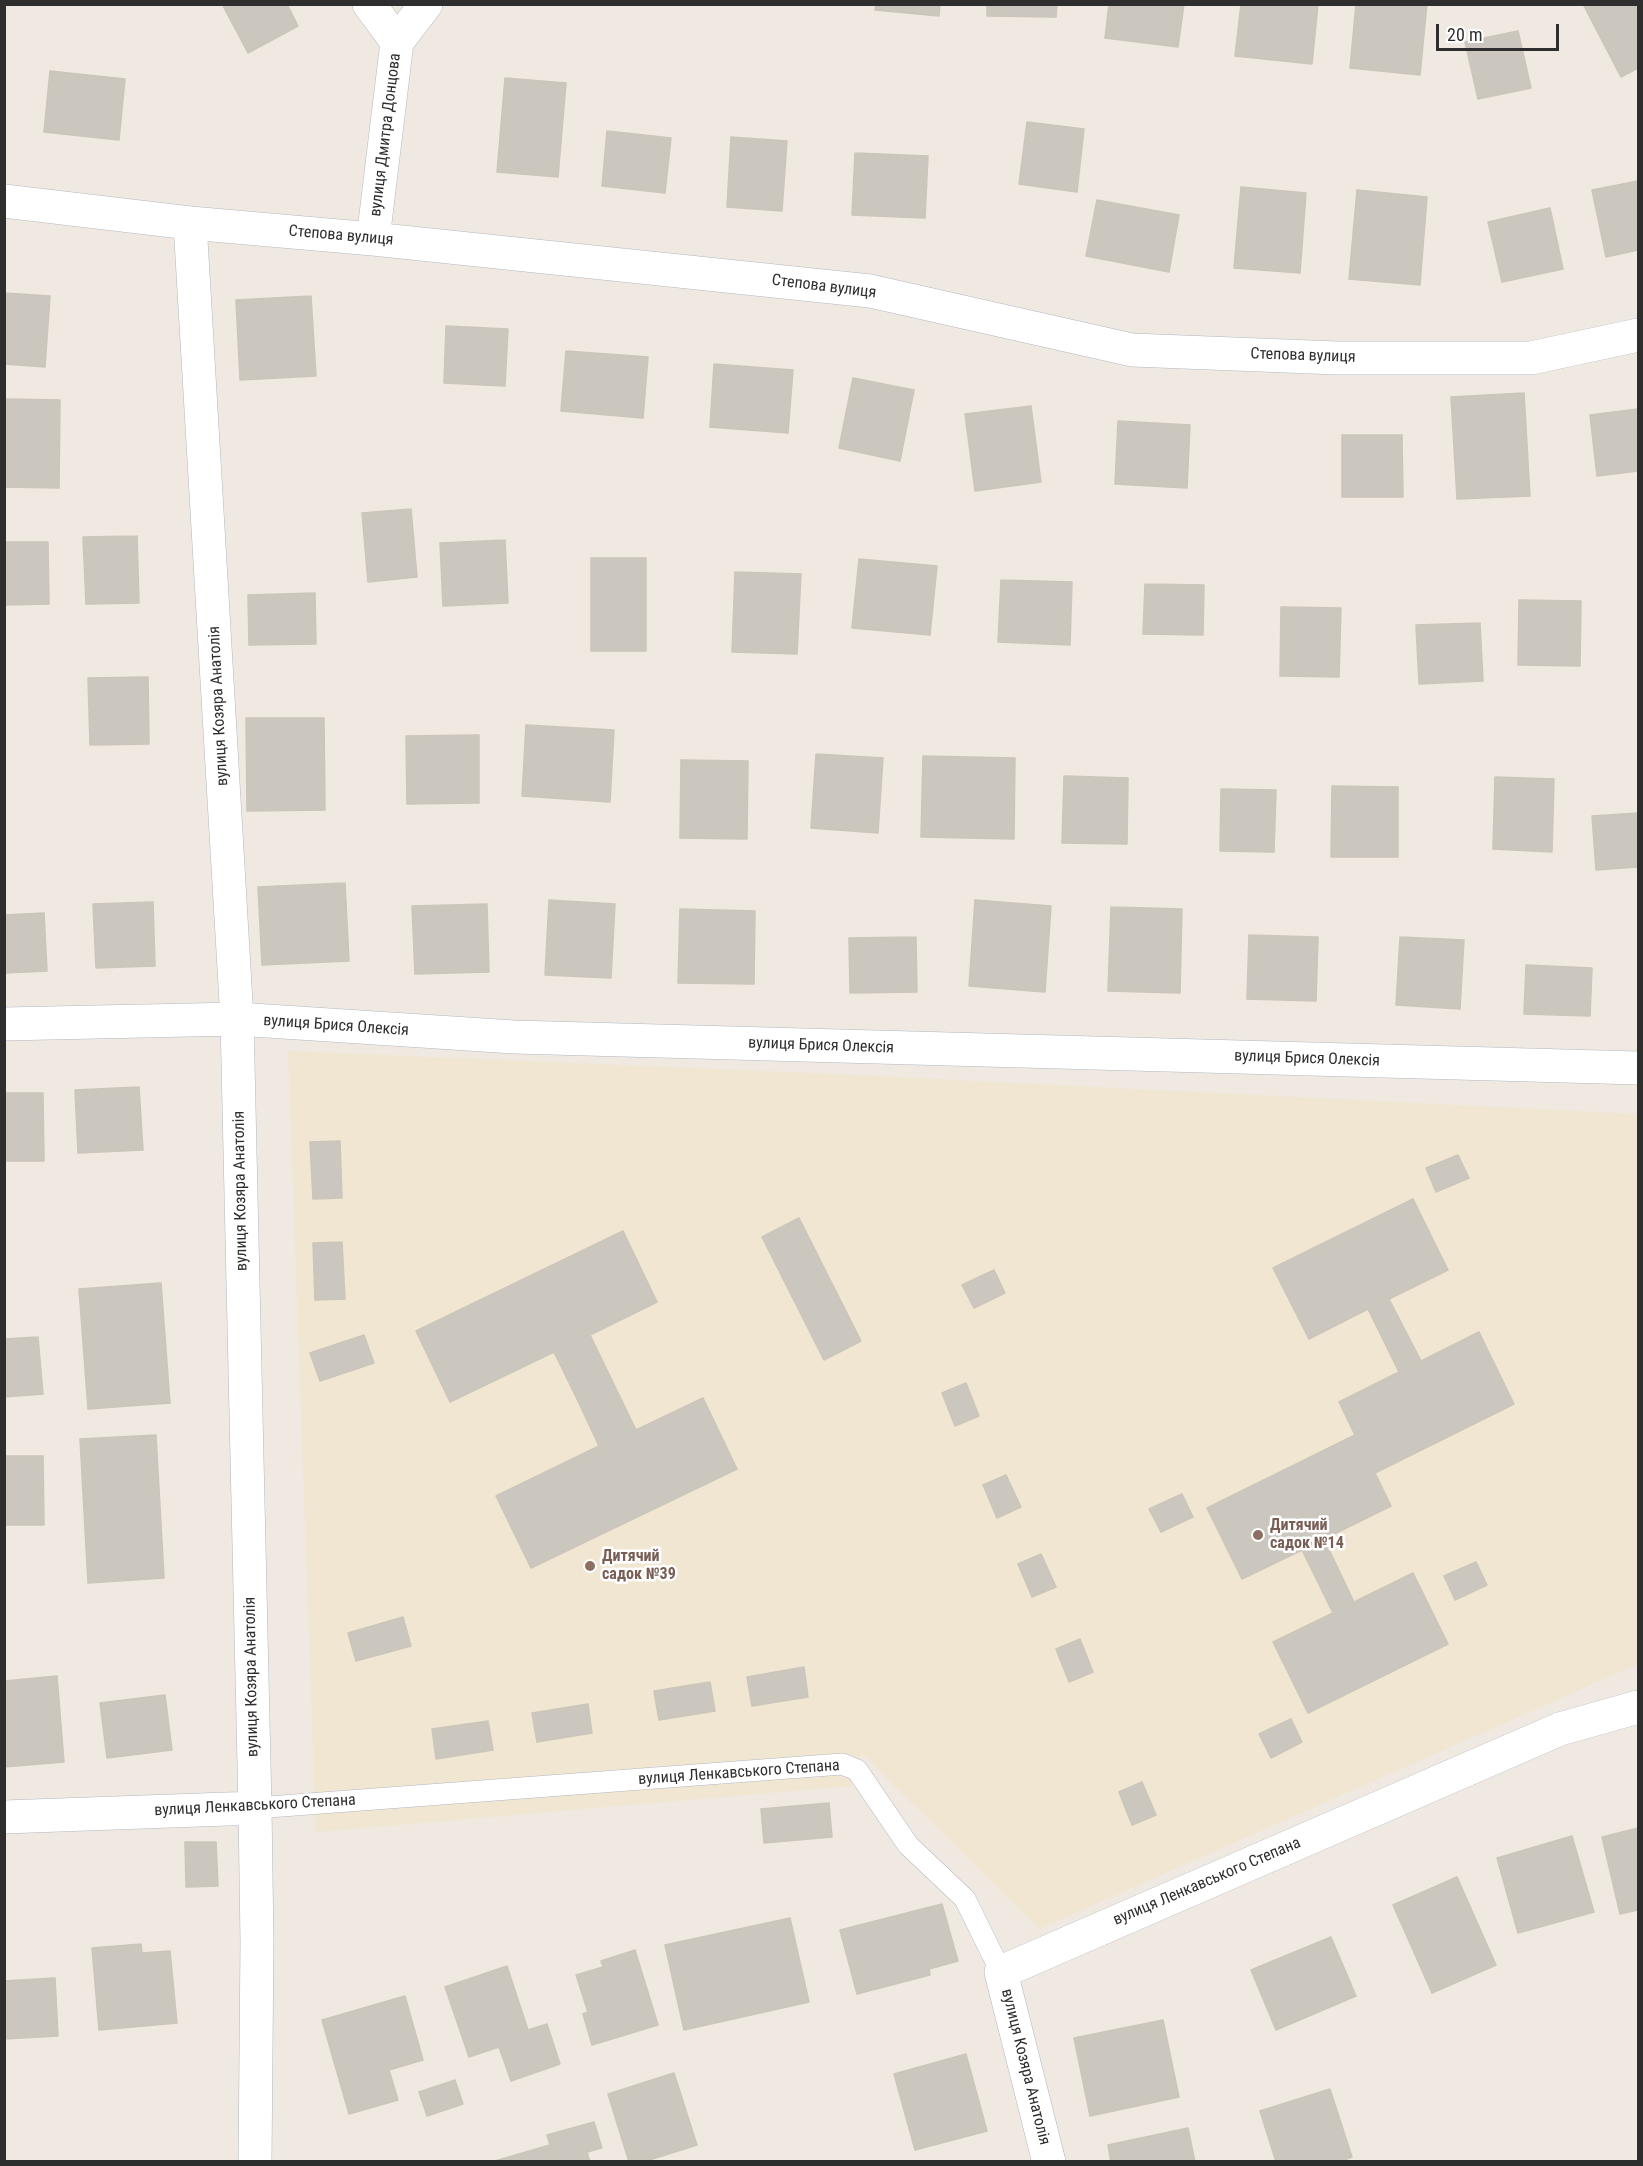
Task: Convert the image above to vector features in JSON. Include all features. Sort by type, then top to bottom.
[{"type":"street","points":[[369,4],[397,42]]},
{"type":"street","name":"вулиця Дмитра Донцова","points":[[373,239],[397,42],[426,4]]},
{"type":"street","name":"Степова вулиця","points":[[4,201],[190,223],[373,239],[870,291],[1132,350],[1336,358],[1531,358],[1638,335]]},
{"type":"street","name":"вулиця Козяра Анатолія","points":[[190,223],[237,1019],[255,1808],[257,1953],[255,2162]]},
{"type":"street","name":"вулиця Брися Олексія","points":[[4,1024],[237,1019],[513,1037],[1638,1068]]},
{"type":"street","name":"вулиця Ленкавського Степана","points":[[1001,1972],[1560,1729],[1638,1707]]},
{"type":"street","name":"вулиця Ленкавського Степана","points":[[4,1817],[255,1808]]},
{"type":"street","name":"вулиця Козяра Анатолія","points":[[1001,1972],[1049,2162]]},
{"type":"lane","name":"вулиця Ленкавського Степана","points":[[255,1808],[842,1764],[856,1770],[908,1845],[965,1899],[1001,1972]]},
{"type":"shaded area","points":[[288,1051],[836,1074],[1638,1114],[1638,1664],[1039,1929],[862,1754],[851,1786],[316,1832]]},
{"type":"building","points":[[222,4],[287,4],[298,26],[248,53]]},
{"type":"building","points":[[876,4],[940,4],[939,16],[875,10]]},
{"type":"building","points":[[987,4],[1057,4],[1056,17],[987,16]]},
{"type":"building","points":[[1109,4],[1184,4],[1178,47],[1105,38]]},
{"type":"building","points":[[1241,4],[1318,4],[1312,64],[1235,56]]},
{"type":"building","points":[[1356,4],[1427,4],[1420,75],[1350,68]]},
{"type":"building","points":[[1587,4],[1638,4],[1638,68],[1621,77],[1584,6]]},
{"type":"building","points":[[1518,31],[1531,88],[1478,99],[1465,42]]},
{"type":"building","points":[[50,71],[125,79],[119,140],[44,132]]},
{"type":"building","points":[[505,78],[566,83],[558,177],[497,172]]},
{"type":"building","points":[[1027,122],[1084,129],[1077,192],[1019,184]]},
{"type":"building","points":[[607,131],[671,138],[665,193],[602,186]]},
{"type":"building","points":[[731,137],[787,141],[782,211],[727,207]]},
{"type":"building","points":[[855,153],[928,156],[925,218],[852,215]]},
{"type":"building","points":[[1638,181],[1638,250],[1606,257],[1592,190]]},
{"type":"building","points":[[1241,187],[1306,193],[1300,273],[1234,268]]},
{"type":"building","points":[[1357,190],[1427,197],[1420,285],[1349,279]]},
{"type":"building","points":[[1097,200],[1179,215],[1169,272],[1086,256]]},
{"type":"building","points":[[1550,208],[1563,269],[1502,282],[1488,222]]},
{"type":"building","points":[[4,293],[50,296],[45,367],[4,364]]},
{"type":"building","points":[[311,296],[316,376],[240,380],[236,300]]},
{"type":"building","points":[[446,326],[508,329],[505,386],[444,383]]},
{"type":"building","points":[[566,351],[648,357],[643,418],[561,411]]},
{"type":"building","points":[[714,364],[793,370],[788,433],[710,427]]},
{"type":"building","points":[[853,378],[914,390],[900,461],[839,448]]},
{"type":"building","points":[[1524,393],[1530,496],[1457,499],[1451,397]]},
{"type":"building","points":[[4,399],[60,400],[59,488],[4,487]]},
{"type":"building","points":[[1031,406],[1041,482],[975,491],[965,414]]},
{"type":"building","points":[[1638,409],[1638,471],[1597,476],[1590,415]]},
{"type":"building","points":[[1118,421],[1190,425],[1187,488],[1115,484]]},
{"type":"building","points":[[1342,435],[1402,435],[1403,497],[1342,497]]},
{"type":"building","points":[[411,509],[417,577],[368,582],[362,513]]},
{"type":"building","points":[[137,536],[139,603],[86,604],[83,537]]},
{"type":"building","points":[[505,540],[508,603],[443,606],[440,543]]},
{"type":"building","points":[[4,542],[48,542],[49,604],[4,605]]},
{"type":"building","points":[[591,558],[646,558],[646,651],[591,651]]},
{"type":"building","points":[[859,559],[937,566],[930,635],[852,628]]},
{"type":"building","points":[[735,572],[801,574],[797,654],[732,652]]},
{"type":"building","points":[[1001,580],[1072,582],[1070,645],[998,642]]},
{"type":"building","points":[[1145,584],[1204,585],[1203,635],[1143,634]]},
{"type":"building","points":[[315,593],[316,644],[249,645],[248,595]]},
{"type":"building","points":[[1519,600],[1581,601],[1580,666],[1518,665]]},
{"type":"building","points":[[1281,607],[1341,608],[1339,677],[1280,676]]},
{"type":"building","points":[[1480,623],[1483,681],[1419,684],[1416,625]]},
{"type":"building","points":[[148,677],[149,744],[90,745],[88,678]]},
{"type":"building","points":[[246,718],[324,718],[325,810],[247,811]]},
{"type":"building","points":[[526,725],[614,730],[610,802],[522,796]]},
{"type":"building","points":[[479,735],[479,803],[407,804],[406,736]]},
{"type":"building","points":[[816,754],[883,758],[878,833],[811,828]]},
{"type":"building","points":[[923,756],[1015,758],[1014,839],[921,837]]},
{"type":"building","points":[[681,760],[748,761],[747,839],[680,838]]},
{"type":"building","points":[[1064,776],[1128,778],[1127,844],[1062,843]]},
{"type":"building","points":[[1495,777],[1554,779],[1552,852],[1493,849]]},
{"type":"building","points":[[1332,786],[1398,787],[1398,857],[1331,857]]},
{"type":"building","points":[[1221,789],[1276,790],[1274,852],[1220,851]]},
{"type":"building","points":[[1638,813],[1638,867],[1596,870],[1592,816]]},
{"type":"building","points":[[345,883],[349,961],[262,965],[258,887]]},
{"type":"building","points":[[549,900],[615,904],[611,978],[545,975]]},
{"type":"building","points":[[975,900],[1051,906],[1045,992],[969,986]]},
{"type":"building","points":[[153,902],[155,966],[96,968],[93,904]]},
{"type":"building","points":[[487,904],[489,972],[415,974],[412,906]]},
{"type":"building","points":[[1111,907],[1182,909],[1180,993],[1108,991]]},
{"type":"building","points":[[680,909],[755,911],[754,984],[678,983]]},
{"type":"building","points":[[44,913],[47,971],[4,973],[4,915]]},
{"type":"building","points":[[1249,935],[1318,937],[1316,1001],[1247,999]]},
{"type":"building","points":[[916,937],[917,992],[850,993],[849,938]]},
{"type":"building","points":[[1400,937],[1464,940],[1460,1009],[1396,1005]]},
{"type":"building","points":[[1526,965],[1592,968],[1590,1016],[1524,1014]]},
{"type":"building","points":[[139,1087],[143,1150],[78,1153],[75,1090]]},
{"type":"building","points":[[4,1093],[43,1093],[44,1161],[4,1161]]},
{"type":"building","points":[[340,1141],[342,1198],[313,1199],[310,1142]]},
{"type":"building","points":[[1458,1155],[1469,1178],[1436,1192],[1426,1168]]},
{"type":"building","points":[[1413,1199],[1448,1270],[1389,1299],[1421,1361],[1479,1332],[1514,1404],[1375,1473],[1391,1506],[1324,1539],[1354,1602],[1413,1573],[1448,1644],[1308,1713],[1273,1642],[1333,1613],[1302,1550],[1242,1579],[1207,1508],[1355,1435],[1339,1402],[1399,1372],[1368,1309],[1309,1339],[1273,1268]]},
{"type":"building","points":[[799,1218],[861,1341],[824,1360],[762,1237]]},
{"type":"building","points":[[623,1231],[657,1302],[590,1335],[636,1430],[703,1398],[737,1469],[531,1568],[496,1496],[599,1446],[577,1399],[554,1352],[450,1402],[416,1331]]},
{"type":"building","points":[[342,1242],[345,1299],[315,1300],[313,1243]]},
{"type":"building","points":[[994,1270],[1005,1293],[974,1308],[962,1285]]},
{"type":"building","points":[[161,1283],[170,1403],[88,1409],[79,1289]]},
{"type":"building","points":[[364,1335],[374,1363],[320,1381],[310,1353]]},
{"type":"building","points":[[38,1337],[43,1394],[4,1397],[4,1339]]},
{"type":"building","points":[[966,1383],[979,1416],[955,1426],[942,1393]]},
{"type":"building","points":[[156,1435],[164,1578],[88,1583],[80,1439]]},
{"type":"building","points":[[4,1456],[43,1456],[44,1525],[4,1525]]},
{"type":"building","points":[[1006,1475],[1021,1507],[997,1518],[983,1485]]},
{"type":"building","points":[[1182,1494],[1193,1517],[1161,1532],[1149,1509]]},
{"type":"building","points":[[1041,1554],[1056,1587],[1032,1597],[1018,1564]]},
{"type":"building","points":[[1476,1562],[1487,1585],[1455,1600],[1444,1576]]},
{"type":"building","points":[[403,1617],[411,1646],[356,1661],[348,1633]]},
{"type":"building","points":[[1080,1639],[1093,1672],[1069,1682],[1056,1649]]},
{"type":"building","points":[[804,1667],[808,1697],[752,1706],[747,1677]]},
{"type":"building","points":[[57,1676],[64,1762],[4,1767],[4,1681]]},
{"type":"building","points":[[710,1682],[715,1711],[659,1720],[654,1691]]},
{"type":"building","points":[[165,1695],[172,1750],[107,1758],[100,1703]]},
{"type":"building","points":[[588,1704],[592,1733],[537,1742],[532,1713]]},
{"type":"building","points":[[1291,1719],[1302,1742],[1271,1758],[1259,1734]]},
{"type":"building","points":[[488,1721],[493,1750],[436,1759],[432,1729]]},
{"type":"building","points":[[1142,1782],[1156,1815],[1132,1825],[1119,1792]]},
{"type":"building","points":[[829,1803],[832,1837],[764,1843],[761,1809]]},
{"type":"building","points":[[1638,1828],[1638,1910],[1620,1914],[1602,1837]]},
{"type":"building","points":[[1572,1836],[1594,1912],[1518,1933],[1497,1858]]},
{"type":"building","points":[[185,1842],[216,1842],[218,1886],[186,1887]]},
{"type":"building","points":[[1457,1877],[1496,1965],[1432,1993],[1393,1905]]},
{"type":"building","points":[[942,1904],[958,1961],[929,1969],[930,1975],[857,1994],[840,1930]]},
{"type":"building","points":[[790,1918],[809,2002],[684,2030],[665,1945]]},
{"type":"building","points":[[1331,1937],[1356,1996],[1276,2030],[1251,1970]]},
{"type":"building","points":[[141,1944],[142,1953],[170,1951],[177,2023],[99,2030],[92,1948]]},
{"type":"building","points":[[635,1950],[658,2025],[592,2045],[583,2014],[588,2012],[576,1975],[603,1967],[601,1961]]},
{"type":"building","points":[[507,1966],[528,2030],[547,2024],[560,2064],[511,2081],[499,2047],[469,2057],[445,1987]]},
{"type":"building","points":[[55,1978],[58,2036],[4,2039],[4,1981]]},
{"type":"building","points":[[405,1996],[423,2060],[389,2070],[398,2100],[349,2114],[322,2020]]},
{"type":"building","points":[[1163,2020],[1179,2097],[1090,2116],[1074,2038]]},
{"type":"building","points":[[966,2054],[987,2131],[915,2150],[894,2074]]},
{"type":"building","points":[[674,2073],[697,2145],[643,2162],[629,2162],[608,2094]]},
{"type":"building","points":[[455,2080],[463,2104],[427,2116],[419,2092]]},
{"type":"building","points":[[1330,2089],[1352,2157],[1339,2162],[1276,2162],[1260,2111]]},
{"type":"building","points":[[594,2122],[602,2148],[587,2152],[590,2162],[555,2162],[547,2135]]},
{"type":"building","points":[[1188,2128],[1195,2162],[1111,2162],[1108,2145]]},
{"type":"building","points":[[550,2145],[555,2162],[495,2162],[495,2161]]},
{"type":"place","name":"Дитячий садок №14","points":[[1258,1535]]},
{"type":"place","name":"Дитячий садок №39","points":[[590,1566]]}]
